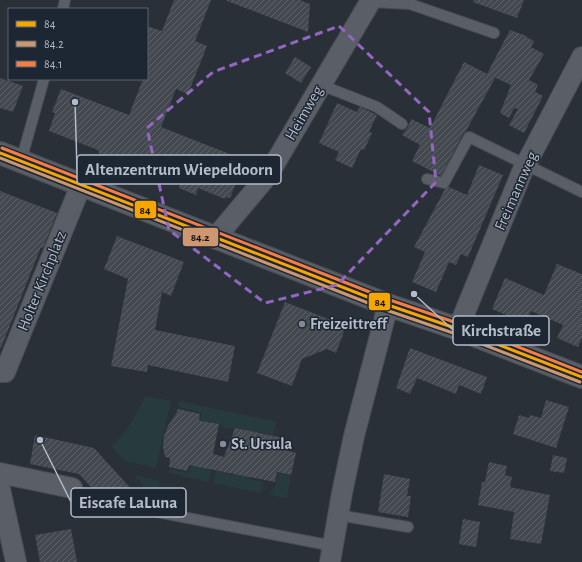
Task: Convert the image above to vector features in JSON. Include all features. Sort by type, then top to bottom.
[{"type":"street","name":"Heimweg","points":[[216,237],[268,175],[321,85],[367,1]]},
{"type":"street","name":"Freimannweg","points":[[458,329],[522,172],[582,57]]},
{"type":"street","points":[[0,153],[388,305],[458,329],[582,377]]},
{"type":"street","name":"Holter Kirchplatz","points":[[3,372],[81,185]]},
{"type":"street","points":[[331,554],[354,436],[388,305]]},
{"type":"street","points":[[0,474],[72,488]]},
{"type":"street","points":[[0,489],[16,562]]},
{"type":"lane","name":"Heimweg","points":[[367,1],[410,4],[494,34]]},
{"type":"lane","points":[[21,161],[44,80]]},
{"type":"lane","points":[[321,85],[377,107],[402,124]]},
{"type":"lane","points":[[427,179],[444,183],[469,137],[582,192]]},
{"type":"lane","points":[[157,512],[331,554]]},
{"type":"lane","points":[[338,515],[408,527]]},
{"type":"highlighted area","points":[[339,26],[429,112],[436,182],[337,285],[265,303],[169,230],[147,128],[213,72]]},
{"type":"green space","points":[[145,396],[171,401],[156,468],[125,461],[112,447],[131,423]]},
{"type":"green space","points":[[179,401],[277,422],[273,435],[259,432],[258,435],[243,431],[243,429],[238,428],[237,430],[222,427],[222,425],[200,422],[202,413],[178,407]]},
{"type":"green space","points":[[191,464],[207,467],[207,469],[211,471],[208,482],[169,473],[170,469],[189,473]]},
{"type":"green space","points":[[216,470],[228,472],[228,474],[233,475],[234,473],[250,476],[250,479],[264,482],[261,493],[213,483]]},
{"type":"green space","points":[[278,473],[291,476],[287,498],[270,495],[271,490],[275,487]]},
{"type":"green space","points":[[134,475],[160,481],[156,500]]},
{"type":"building","points":[[174,0],[211,0],[195,41],[207,46],[188,94],[176,89],[161,127],[245,160],[230,198],[226,197],[225,199],[198,188],[196,195],[179,188],[181,181],[149,170],[150,167],[129,159],[120,166],[109,166],[101,159],[98,150],[49,131],[55,113],[52,112],[61,89],[129,115],[143,80],[148,80],[148,26],[162,31]]},
{"type":"building","points":[[300,0],[310,4],[308,32],[227,1]]},
{"type":"building","points":[[474,0],[524,0],[517,18],[473,2]]},
{"type":"building","points":[[510,30],[527,36],[526,37],[534,41],[531,47],[544,54],[529,80],[538,85],[535,92],[543,96],[524,133],[509,125],[518,109],[514,108],[509,118],[500,113],[511,85],[487,74]]},
{"type":"building","points":[[295,57],[311,67],[301,83],[285,73]]},
{"type":"building","points":[[464,62],[495,78],[441,176],[412,161],[420,145],[402,135],[408,127],[411,119],[430,128]]},
{"type":"building","points":[[0,78],[23,86],[13,112],[0,108]]},
{"type":"building","points":[[337,103],[357,112],[360,107],[377,115],[369,132],[372,133],[364,150],[361,149],[352,168],[335,160],[339,152],[319,143]]},
{"type":"building","points":[[479,165],[503,175],[468,257],[461,254],[456,265],[449,262],[436,292],[412,282],[425,252],[414,247],[445,189],[449,187],[467,195]]},
{"type":"building","points":[[0,191],[57,213],[43,248],[41,247],[1,348],[0,347]]},
{"type":"building","points":[[117,236],[184,262],[171,296],[162,292],[155,330],[235,346],[228,382],[148,365],[147,372],[111,366],[128,279],[104,269]]},
{"type":"building","points":[[557,264],[582,274],[582,338],[578,347],[557,338],[563,325],[531,311],[526,323],[492,309],[505,278],[544,295]]},
{"type":"building","points":[[285,302],[346,326],[336,353],[327,349],[302,359],[292,386],[257,373]]},
{"type":"building","points":[[410,348],[487,377],[481,394],[459,385],[456,394],[417,378],[410,394],[396,388]]},
{"type":"building","points":[[546,400],[569,407],[556,448],[513,434],[519,415],[529,418],[530,415],[541,418]]},
{"type":"building","name":"St. Ursula","points":[[178,409],[200,414],[200,421],[219,424],[213,454],[224,457],[235,428],[284,438],[282,449],[296,453],[291,475],[277,472],[275,482],[189,465],[187,471],[169,467],[170,458],[165,457],[163,447],[164,436]]},
{"type":"building","points":[[35,435],[94,448],[134,492],[113,511],[79,474],[30,464]]},
{"type":"building","points":[[553,455],[567,458],[564,473],[550,471]]},
{"type":"building","points":[[489,462],[507,466],[505,475],[512,477],[510,487],[550,495],[541,544],[510,539],[514,512],[478,505],[482,482],[485,482]]},
{"type":"building","points":[[384,474],[410,479],[407,496],[411,496],[408,517],[378,512]]},
{"type":"building","points":[[463,519],[480,522],[476,547],[459,544]]},
{"type":"building","points":[[71,529],[77,562],[40,562],[35,535]]},
{"type":"transit line","name":"84.1","points":[[2,148],[390,300],[460,324],[582,372]]},
{"type":"transit line","name":"84","points":[[0,153],[388,305],[458,329],[582,377]]},
{"type":"transit line","name":"84.2","points":[[0,158],[386,310],[456,334],[580,382]]},
{"type":"place","name":"Altenzentrum Wiepeldoorn","points":[[75,102]]},
{"type":"place","name":"Kirchstraße","points":[[414,294]]},
{"type":"place","name":"Freizeittreff","points":[[302,324]]},
{"type":"place","name":"Eiscafe LaLuna","points":[[40,440]]},
{"type":"place","name":"St. Ursula","points":[[223,444]]}]
